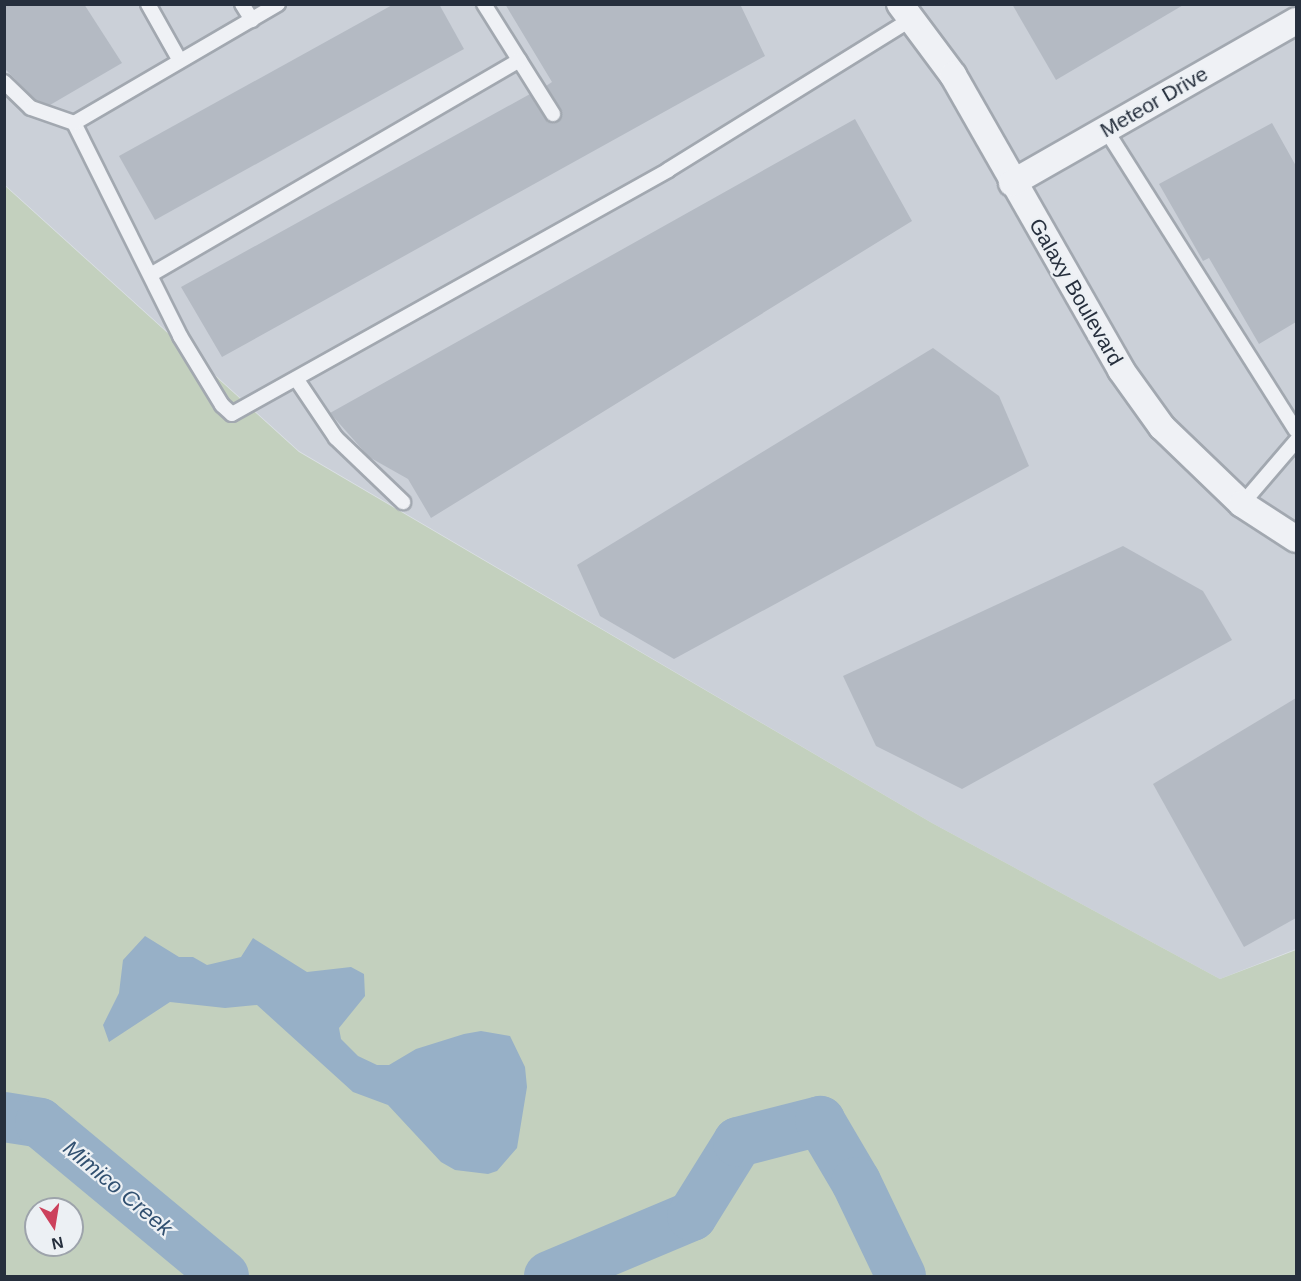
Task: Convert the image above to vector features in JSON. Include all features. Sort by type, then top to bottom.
[{"type":"street","name":"Galaxy Boulevard","points":[[906,12],[953,75],[1012,183],[1128,380],[1162,427],[1242,504],[1296,539]]},
{"type":"street","name":"Meteor Drive","points":[[1012,183],[1296,21]]},
{"type":"lane","points":[[148,4],[180,61]]},
{"type":"lane","points":[[242,4],[252,20]]},
{"type":"lane","points":[[74,123],[278,4]]},
{"type":"lane","points":[[484,4],[553,114]]},
{"type":"lane","points":[[4,82],[31,108],[74,123],[152,274],[180,336],[222,405],[232,414],[297,380],[406,314],[668,170],[906,12]]},
{"type":"lane","points":[[152,274],[519,60]]},
{"type":"lane","points":[[1106,130],[1296,430]]},
{"type":"lane","points":[[297,380],[336,438],[403,502]]},
{"type":"lane","points":[[1242,504],[1296,441]]},
{"type":"shaded area","points":[[4,5],[1296,5],[1296,949],[1220,979],[932,823],[299,451],[5,185]]},
{"type":"green space","points":[[4,185],[299,452],[932,823],[1220,979],[1296,950],[1296,1276],[5,1276]]},
{"type":"water","points":[[145,936],[179,957],[193,957],[207,965],[241,957],[253,938],[307,972],[351,967],[364,974],[365,996],[339,1028],[341,1039],[358,1056],[377,1065],[389,1065],[416,1049],[464,1034],[481,1031],[510,1036],[525,1067],[527,1087],[517,1148],[497,1171],[488,1174],[455,1170],[441,1162],[388,1105],[353,1092],[257,1005],[225,1008],[170,1002],[109,1042],[103,1025],[119,993],[123,960]]},
{"type":"building","points":[[4,4],[84,4],[122,63],[50,105],[36,100],[4,68]]},
{"type":"building","points":[[394,4],[439,4],[464,49],[155,220],[119,156]]},
{"type":"building","points":[[505,4],[740,4],[765,56],[222,357],[181,287],[530,94],[548,122],[561,119],[561,109],[546,86],[552,82]]},
{"type":"building","points":[[1012,4],[1185,4],[1056,80]]},
{"type":"building","points":[[855,119],[912,221],[431,518],[408,479],[369,457],[330,413]]},
{"type":"building","points":[[1272,123],[1296,166],[1296,322],[1259,344],[1209,258],[1203,261],[1159,184]]},
{"type":"building","points":[[933,348],[999,396],[1029,466],[674,659],[600,616],[577,565]]},
{"type":"building","points":[[1123,546],[1203,591],[1232,640],[962,789],[876,746],[843,676]]},
{"type":"building","points":[[1296,698],[1296,918],[1244,947],[1153,784]]},
{"type":"waterway","name":"Mimico Creek","points":[[4,1117],[40,1123],[224,1276]]},
{"type":"waterway","name":"Mimico Creek","points":[[549,1276],[692,1216],[738,1142],[820,1121],[856,1182],[901,1276]]}]
